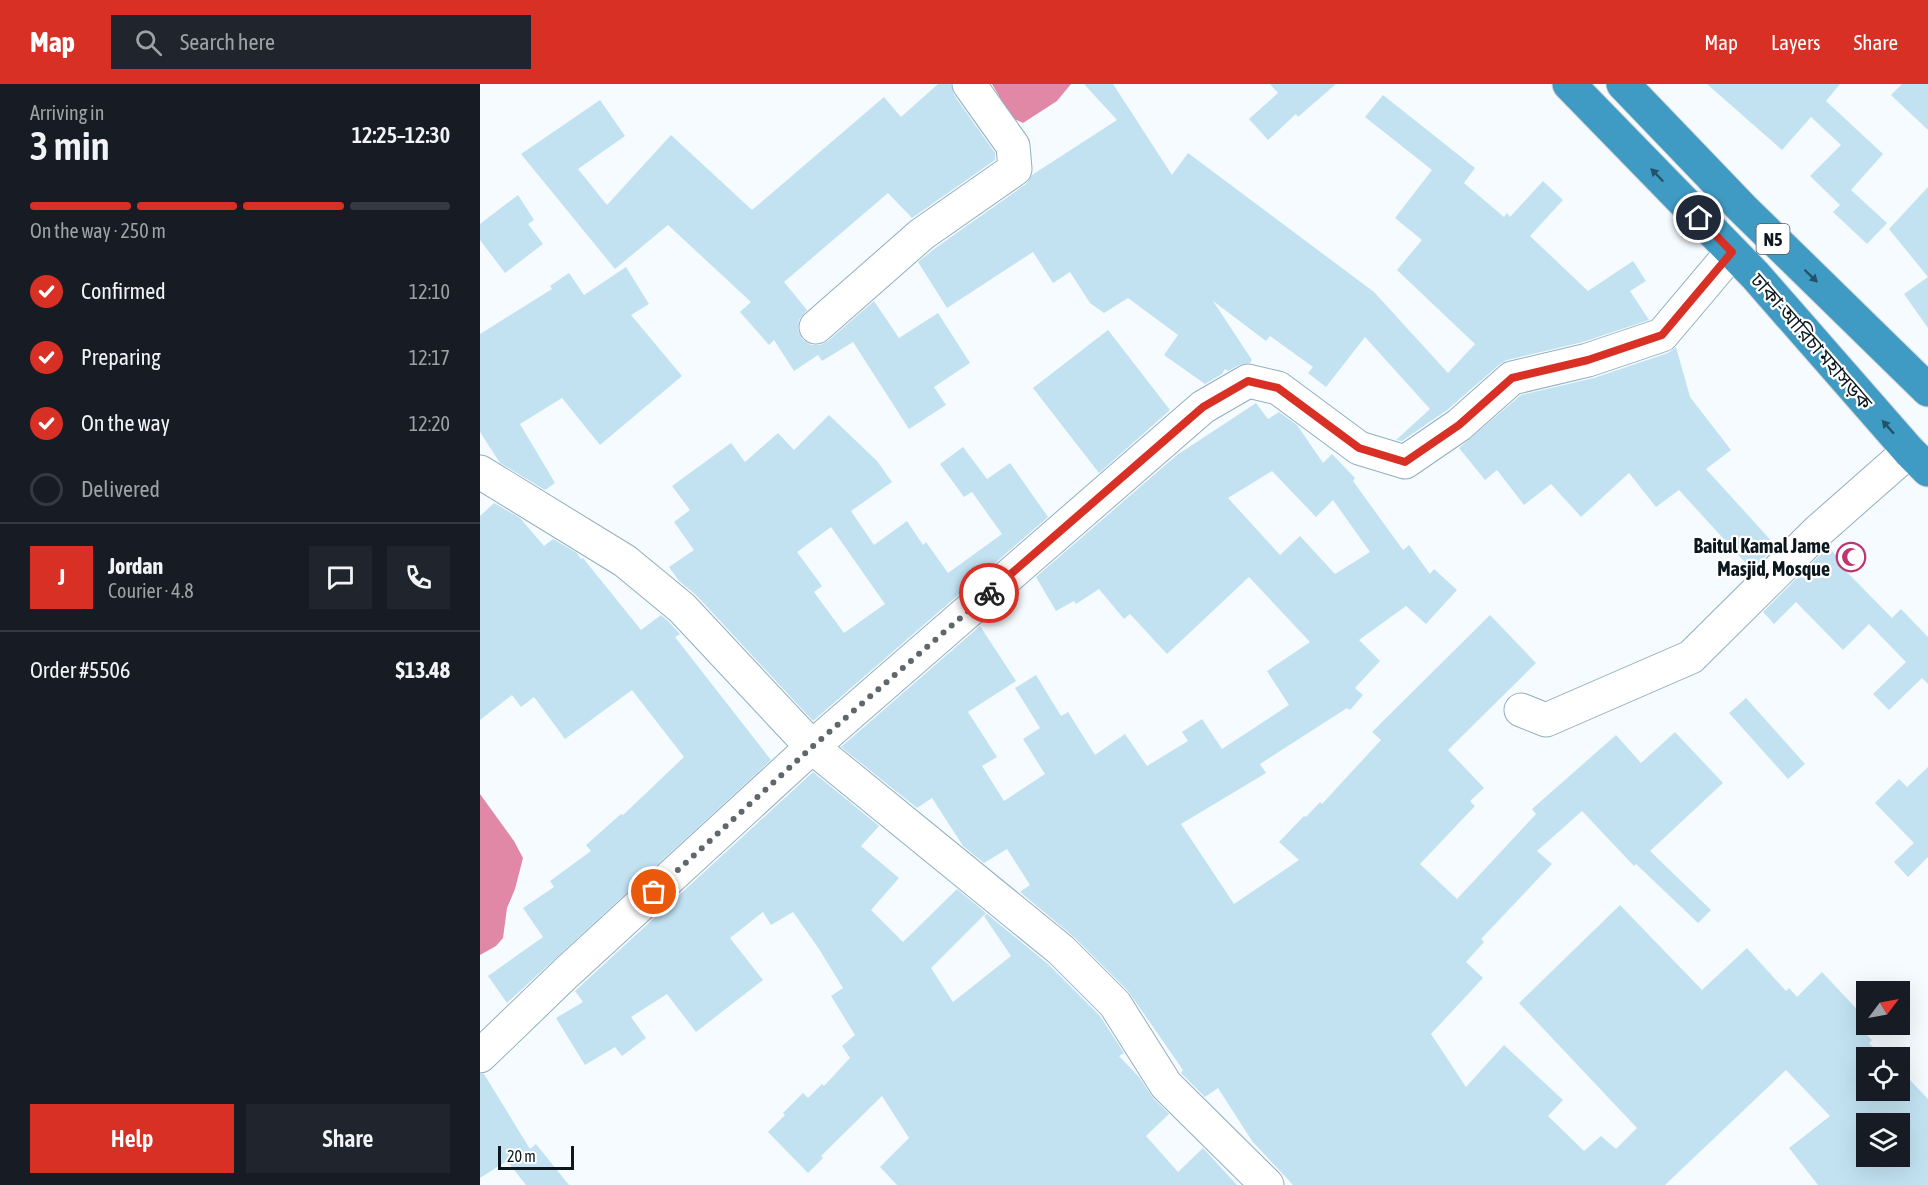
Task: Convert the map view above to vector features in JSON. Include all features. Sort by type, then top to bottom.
[{"type":"highway","name":"ঢাকা-আরিচা মহাসড়ক","points":[[1569,84],[1732,252],[1918,461]]},
{"type":"highway","name":"ঢাকা-আরিচা মহাসড়ক","points":[[1623,84],[1743,209],[1928,390]]},
{"type":"street","points":[[816,327],[922,234],[1015,169],[1014,146],[969,84]]},
{"type":"street","points":[[480,1056],[566,973],[812,747],[1203,407],[1248,381],[1278,388],[1359,448],[1405,462],[1459,425],[1512,378],[1588,360],[1662,335],[1732,252]]},
{"type":"street","points":[[1521,710],[1546,720],[1691,657],[1817,532],[1918,461]]},
{"type":"street","points":[[485,485],[625,561],[682,608],[812,747],[1061,950],[1115,1004],[1166,1085],[1267,1185]]},
{"type":"shaded area","points":[[992,84],[1071,84],[1057,101],[1023,123],[1012,118]]},
{"type":"shaded area","points":[[480,794],[514,841],[523,858],[515,889],[507,908],[503,938],[496,946],[480,955]]},
{"type":"building","points":[[938,84],[951,84],[954,95],[995,153],[995,160],[912,218],[888,193],[784,282],[807,310],[799,320],[798,330],[802,339],[811,345],[820,345],[828,341],[874,301],[899,338],[938,313],[970,363],[934,387],[946,405],[909,429],[853,342],[822,361],[818,355],[794,371],[774,340],[769,345],[740,312],[751,302],[668,225],[615,269],[521,154],[600,100],[625,136],[578,169],[607,205],[671,135],[752,210],[884,97],[901,117]]},
{"type":"building","points":[[1084,84],[1113,84],[1172,175],[1188,153],[1374,292],[1448,373],[1475,344],[1397,270],[1422,240],[1395,218],[1432,170],[1365,117],[1383,95],[1475,168],[1464,183],[1504,217],[1507,213],[1510,217],[1543,181],[1563,200],[1530,236],[1588,291],[1633,261],[1646,281],[1630,291],[1649,320],[1583,342],[1507,360],[1447,410],[1402,441],[1396,440],[1430,409],[1365,337],[1326,387],[1308,373],[1313,367],[1270,336],[1266,341],[1213,301],[1252,360],[1250,363],[1239,365],[1228,371],[1225,369],[1222,374],[1205,384],[1164,355],[1178,335],[1128,298],[1104,313],[1090,303],[1070,272],[1053,283],[1033,252],[947,308],[918,262],[1026,184],[1032,175],[1117,120]]},
{"type":"building","points":[[1270,84],[1336,84],[1298,117],[1296,114],[1268,140],[1249,119],[1278,93]]},
{"type":"building","points":[[1707,84],[1840,84],[1826,101],[1883,154],[1851,190],[1887,223],[1867,244],[1833,212],[1840,205],[1810,176],[1841,145],[1811,117],[1782,150]]},
{"type":"building","points":[[1902,84],[1928,84],[1928,130],[1891,95]]},
{"type":"building","points":[[1928,187],[1928,277],[1889,229]]},
{"type":"building","points":[[518,195],[534,220],[528,224],[543,244],[505,273],[480,240],[480,224]]},
{"type":"building","points":[[626,267],[649,304],[631,315],[682,376],[600,445],[562,398],[520,424],[555,483],[545,490],[500,463],[480,432],[480,334],[552,289],[550,286],[569,273],[584,295]]},
{"type":"building","points":[[1928,277],[1928,328],[1904,294]]},
{"type":"building","points":[[1108,330],[1170,410],[1099,473],[1033,388]]},
{"type":"building","points":[[1676,347],[1690,397],[1731,450],[1706,469],[1776,546],[1752,570],[1679,490],[1656,507],[1629,473],[1581,517],[1551,484],[1524,505],[1497,470],[1485,480],[1459,448],[1521,395],[1594,378],[1668,353]]},
{"type":"building","points":[[1256,403],[1268,419],[1279,412],[1297,425],[1323,463],[1332,454],[1355,478],[1353,481],[1403,550],[1409,545],[1430,574],[1434,569],[1457,590],[1426,624],[1406,606],[1359,640],[1380,661],[1355,688],[1363,695],[1350,710],[1347,708],[1260,764],[1266,773],[1181,824],[1234,904],[1299,860],[1279,842],[1304,816],[1306,817],[1320,802],[1322,804],[1381,740],[1372,732],[1490,615],[1536,663],[1448,750],[1484,788],[1470,801],[1475,806],[1420,864],[1457,899],[1536,814],[1532,809],[1616,735],[1641,763],[1675,732],[1723,783],[1650,851],[1711,910],[1698,923],[1636,864],[1634,866],[1582,811],[1537,851],[1552,864],[1481,939],[1484,942],[1466,962],[1483,978],[1431,1034],[1466,1087],[1504,1045],[1563,1100],[1548,1116],[1584,1151],[1601,1136],[1616,1149],[1637,1128],[1519,1003],[1620,905],[1702,990],[1747,948],[1786,991],[1789,988],[1797,997],[1822,972],[1856,1008],[1856,1035],[1867,1035],[1872,1040],[1869,1043],[1873,1047],[1856,1047],[1856,1101],[1910,1101],[1910,1080],[1928,1099],[1928,1185],[1818,1185],[1789,1148],[1830,1116],[1786,1070],[1665,1185],[1293,1185],[1252,1141],[1218,1088],[1205,1097],[1181,1073],[1183,1070],[1128,991],[1074,937],[1020,892],[1030,885],[1007,849],[984,863],[963,846],[932,798],[917,808],[841,747],[980,626],[1016,681],[968,712],[997,757],[982,766],[1004,801],[1045,774],[1023,739],[1040,728],[1015,688],[1036,675],[1061,716],[1068,712],[1095,755],[1125,734],[1147,766],[1188,741],[1182,732],[1202,719],[1222,749],[1289,705],[1267,671],[1310,642],[1249,577],[1167,654],[1130,614],[1124,619],[1099,589],[1076,604],[1074,601],[1056,611],[1036,577],[1177,455]],"holes":[[[1272,471],[1316,517],[1333,500],[1370,552],[1335,574],[1300,536],[1280,555],[1228,498]]]},
{"type":"building","points":[[829,415],[877,461],[892,482],[851,511],[874,545],[907,521],[923,545],[926,542],[948,573],[1002,534],[972,492],[964,497],[940,464],[963,447],[987,479],[1010,463],[1048,517],[813,721],[696,595],[679,581],[669,567],[694,550],[674,522],[690,510],[672,486],[731,443],[745,462],[778,433],[794,450]],"holes":[[[831,527],[885,604],[844,633],[814,592],[822,586],[797,552]]]},
{"type":"building","points":[[494,503],[520,518],[544,546],[553,539],[577,553],[581,559],[583,558],[641,630],[661,615],[669,622],[680,634],[675,637],[771,760],[507,1003],[488,976],[543,937],[523,908],[554,887],[550,881],[591,851],[586,845],[621,814],[623,815],[684,757],[632,690],[565,739],[534,697],[521,707],[512,695],[480,720],[480,516]]},
{"type":"building","points":[[1828,547],[1840,559],[1837,562],[1892,618],[1901,609],[1928,637],[1928,684],[1922,678],[1889,710],[1873,694],[1906,662],[1869,624],[1843,650],[1796,602],[1774,624],[1763,612]]},
{"type":"building","points":[[1746,698],[1805,764],[1788,779],[1729,713]]},
{"type":"building","points":[[1928,767],[1928,857],[1908,877],[1894,862],[1914,843],[1875,803],[1899,779],[1907,787]]},
{"type":"building","points":[[813,772],[879,826],[861,846],[899,878],[871,910],[903,942],[957,889],[986,913],[931,968],[953,1002],[1011,956],[984,916],[987,914],[1048,964],[1100,1016],[1124,1053],[1119,1056],[1169,1114],[1146,1136],[1178,1172],[1203,1148],[1237,1185],[897,1185],[880,1167],[909,1138],[882,1096],[821,1156],[823,1158],[808,1173],[768,1132],[803,1093],[808,1098],[822,1084],[824,1086],[850,1058],[842,1046],[855,1035],[831,996],[843,988],[793,912],[771,925],[763,912],[730,938],[763,980],[696,1032],[667,994],[631,1017],[646,1038],[622,1056],[615,1047],[585,1065],[556,1018],[583,1002],[575,991]]},
{"type":"building","points":[[480,1074],[484,1074],[530,1149],[536,1144],[569,1185],[526,1185],[507,1161],[480,1178]]},
{"type":"way so far","points":[[654,892],[812,747],[989,593]]},
{"type":"place","name":"Baitul Kamal Jame Masjid, Mosque","points":[[1851,557]]},
{"type":"route","points":[[989,593],[1203,407],[1248,381],[1278,388],[1359,448],[1405,462],[1459,425],[1512,378],[1588,360],[1662,335],[1732,252],[1699,218]]}]
